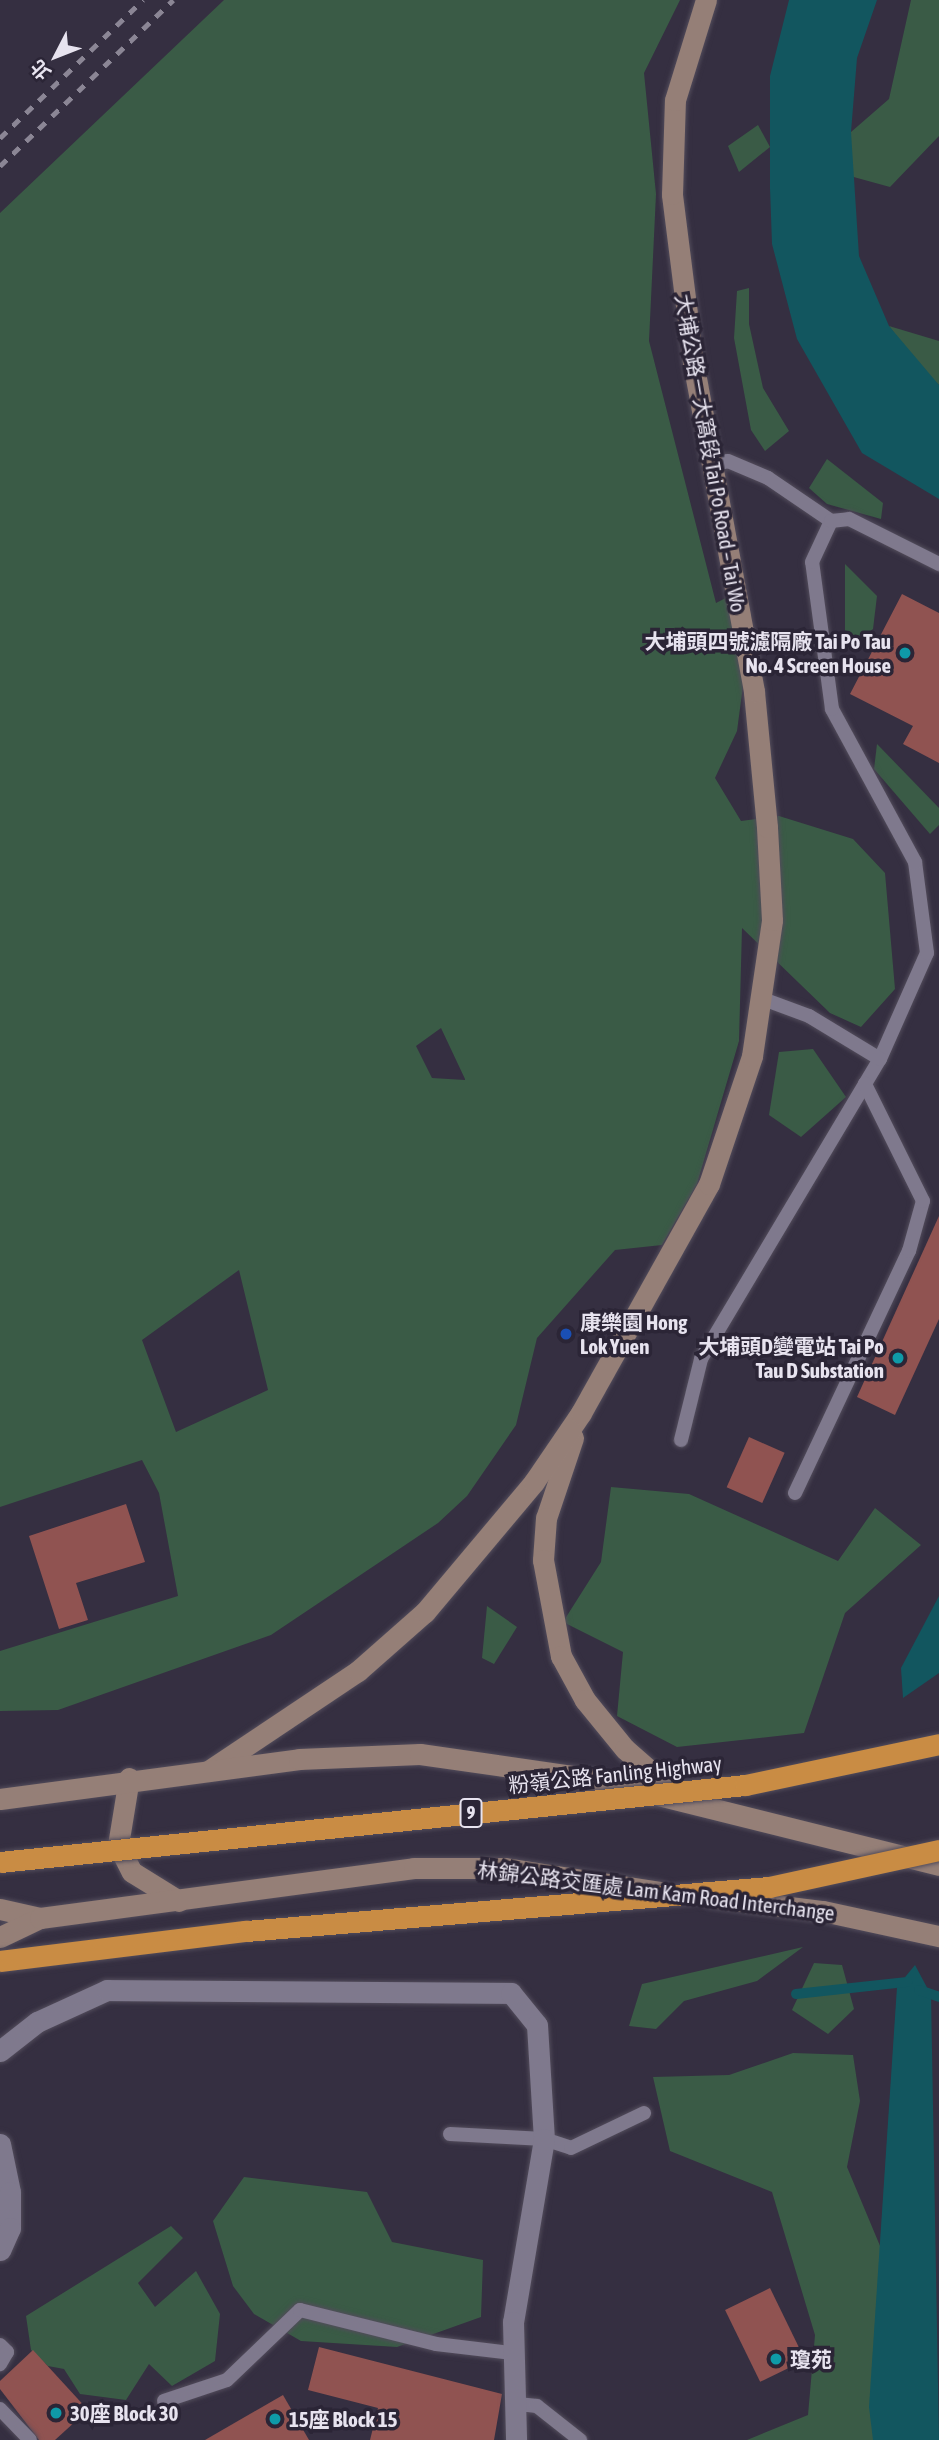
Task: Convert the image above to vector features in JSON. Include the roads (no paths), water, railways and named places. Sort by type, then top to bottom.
[{"type":"highway","name":"粉嶺公路 Fanling Highway","points":[[0,1862],[745,1785],[939,1744]]},
{"type":"highway","points":[[0,1961],[233,1932],[769,1887],[939,1850]]},
{"type":"main road","name":"大埔公路－大窩段 Tai Po Road – Tai Wo","points":[[210,1770],[358,1671],[425,1612],[534,1482],[581,1413],[709,1184],[752,1056],[763,999],[772,920],[766,813],[754,691],[712,465],[675,236],[671,145],[675,100],[706,0]]},
{"type":"main road","name":"大埔公路－大窩段 Tai Po Road – Tai Wo","points":[[581,1413],[546,1518],[548,1609],[561,1656],[585,1700],[625,1749],[684,1801]]},
{"type":"main road","points":[[0,1799],[129,1778],[420,1754],[502,1761],[684,1801],[939,1865]]},
{"type":"main road","points":[[129,1778],[118,1845],[132,1872],[179,1901]]},
{"type":"main road","name":"林錦公路交匯處 Lam Kam Road Interchange","points":[[0,1937],[40,1918],[414,1868],[504,1868],[795,1906],[939,1936]]},
{"type":"main road","points":[[0,1909],[40,1918]]},
{"type":"street","points":[[0,2050],[37,2022],[107,1990],[487,1988],[511,1993],[537,2025],[544,2140],[512,2353],[518,2404],[516,2440]]},
{"type":"street","points":[[0,2144],[10,2192],[10,2228],[0,2250]]},
{"type":"lane","points":[[712,465],[728,461],[768,478],[831,521],[849,519],[939,564]]},
{"type":"lane","points":[[681,1440],[701,1359],[880,1059],[927,953],[915,862],[832,709],[812,562],[831,521]]},
{"type":"lane","points":[[763,999],[809,1016],[880,1059]]},
{"type":"lane","points":[[795,1493],[909,1251],[923,1201],[865,1084]]},
{"type":"lane","points":[[450,2134],[544,2140],[571,2148],[644,2113]]},
{"type":"lane","points":[[164,2401],[227,2380],[300,2310],[436,2344],[512,2353]]},
{"type":"lane","points":[[0,2345],[7,2352],[0,2364]]},
{"type":"lane","points":[[518,2404],[537,2406],[580,2440]]},
{"type":"lane","points":[[0,2409],[30,2440]]},
{"type":"waterway","points":[[796,1994],[907,1982]]},
{"type":"waterway","points":[[919,1990],[939,1997]]},
{"type":"railway","points":[[0,138],[143,0]]},
{"type":"railway","points":[[0,166],[173,0]]},
{"type":"place","name":"大埔頭四號濾隔廠 Tai Po Tau No. 4 Screen House","points":[[905,653]]},
{"type":"place","name":"康樂園 Hong Lok Yuen","points":[[566,1334]]},
{"type":"place","name":"大埔頭D變電站 Tai Po Tau D Substation","points":[[898,1358]]},
{"type":"place","name":"瓊苑","points":[[776,2359]]},
{"type":"place","name":"30座 Block 30","points":[[56,2413]]},
{"type":"place","name":"15座 Block 15","points":[[275,2419]]}]
